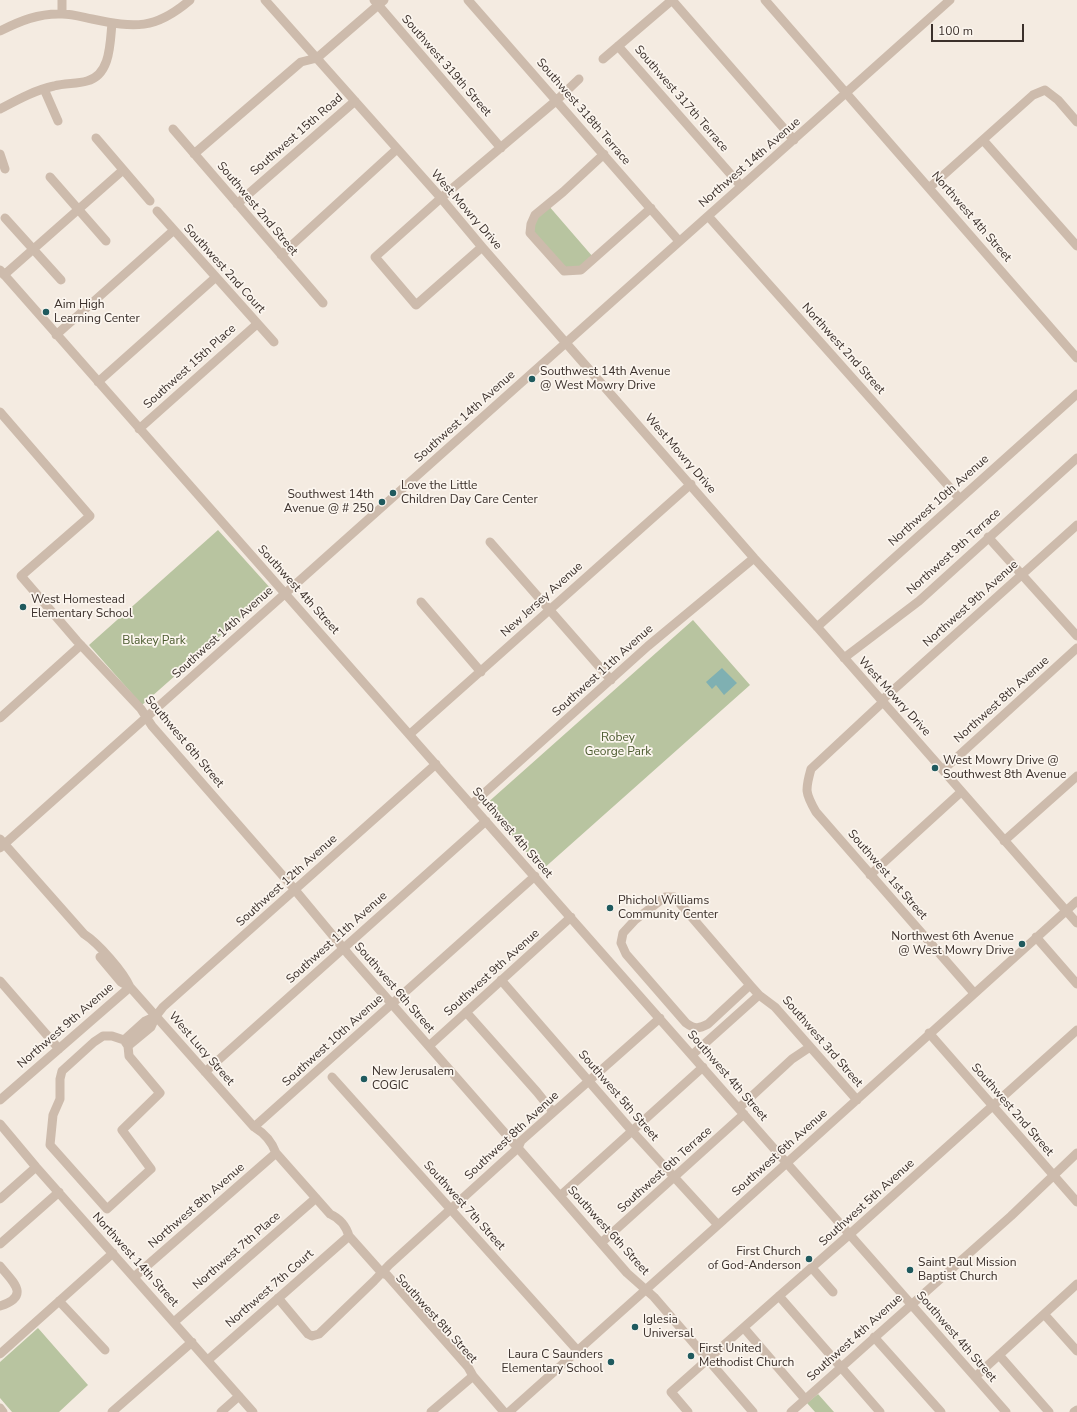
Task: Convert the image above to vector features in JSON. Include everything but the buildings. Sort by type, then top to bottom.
[{"type":"street","points":[[62,0],[62,14]]},
{"type":"street","points":[[0,31],[34,17],[62,14],[112,23],[138,25],[156,21],[174,13],[190,0]]},
{"type":"street","name":"West Mowry Drive","points":[[265,0],[441,198],[482,247],[691,484],[754,558],[817,627],[1077,923]]},
{"type":"street","name":"Southwest 318th Terrace","points":[[468,0],[679,241]]},
{"type":"street","points":[[603,59],[672,0],[794,140]]},
{"type":"street","name":"Northwest 4th Street","points":[[765,0],[1077,358]]},
{"type":"street","name":"Northwest 14th Avenue","points":[[566,343],[950,0]]},
{"type":"street","points":[[194,154],[301,62],[317,58],[379,2]]},
{"type":"street","name":"Southwest 319th Street","points":[[379,2],[500,148]]},
{"type":"street","points":[[0,109],[55,85],[88,81],[98,76],[108,58],[112,23]]},
{"type":"street","name":"Southwest 317th Terrace","points":[[618,46],[741,186]]},
{"type":"street","points":[[482,247],[416,305],[375,257],[441,198],[557,100],[579,79]]},
{"type":"street","points":[[44,89],[58,121]]},
{"type":"street","points":[[929,188],[1033,95],[1045,90],[1058,100],[1077,122]]},
{"type":"street","name":"Southwest 15th Road","points":[[237,204],[355,101]]},
{"type":"street","name":"Southwest 2nd Street","points":[[173,129],[323,303]]},
{"type":"street","points":[[96,138],[150,201]]},
{"type":"street","points":[[983,140],[1077,246]]},
{"type":"street","points":[[281,255],[397,149]]},
{"type":"street","points":[[0,154],[5,169]]},
{"type":"street","points":[[604,154],[563,192],[534,215],[530,233],[564,271],[581,270],[651,208]]},
{"type":"street","points":[[2,273],[33,250],[123,170]]},
{"type":"street","points":[[50,178],[106,241]]},
{"type":"street","name":"Southwest 2nd Court","points":[[157,211],[274,342]]},
{"type":"street","name":"Northwest 2nd Street","points":[[708,216],[960,499]]},
{"type":"street","points":[[6,218],[61,280]]},
{"type":"street","points":[[56,335],[174,230]]},
{"type":"street","name":"Southwest 4th Street","points":[[2,273],[410,734],[1006,1412]]},
{"type":"street","points":[[98,382],[216,277]]},
{"type":"street","name":"Southwest 15th Place","points":[[139,429],[257,324]]},
{"type":"street","name":"Southwest 14th Avenue","points":[[2,844],[146,718],[566,343]]},
{"type":"street","name":"Northwest 10th Avenue","points":[[817,627],[1077,394]]},
{"type":"street","name":"Southwest 6th Street","points":[[0,412],[90,516],[21,576],[81,645],[134,701],[152,726],[428,1046],[632,1278],[654,1297],[753,1412]]},
{"type":"street","name":"Northwest 9th Terrace","points":[[844,658],[919,601],[1077,458]]},
{"type":"street","name":"New Jersey Avenue","points":[[410,734],[691,484]]},
{"type":"street","name":"Northwest 9th Avenue","points":[[882,702],[1077,525]]},
{"type":"street","points":[[988,537],[1023,574],[1077,636]]},
{"type":"street","points":[[490,542],[611,680]]},
{"type":"street","name":"Southwest 11th Avenue","points":[[471,804],[648,646],[754,558]]},
{"type":"street","points":[[421,602],[481,672]]},
{"type":"street","points":[[0,718],[81,645]]},
{"type":"street","name":"Northwest 8th Avenue","points":[[943,770],[1077,648]]},
{"type":"street","name":"Southwest 1st Street","points":[[882,702],[810,769],[806,785],[809,799],[816,812],[974,993]]},
{"type":"street","name":"Southwest 12th Avenue","points":[[126,1043],[145,1021],[156,1016],[436,764]]},
{"type":"street","points":[[1004,841],[1077,776]]},
{"type":"street","points":[[870,875],[961,792]]},
{"type":"street","name":"Southwest 11th Avenue","points":[[205,1072],[486,821]]},
{"type":"street","name":"West Lucy Street","points":[[2,844],[84,934],[92,939],[126,977],[130,987],[254,1127],[262,1132],[273,1145],[276,1153],[330,1214],[336,1217],[347,1230],[349,1236],[382,1273]]},
{"type":"street","name":"Southwest 10th Avenue","points":[[254,1127],[534,876]]},
{"type":"street","name":"Southwest 3rd Street","points":[[655,988],[626,954],[621,943],[623,933],[635,920],[665,897],[674,897],[759,995],[775,1006],[857,1100]]},
{"type":"street","name":"Southwest 6th Avenue","points":[[509,1412],[1077,901]]},
{"type":"street","name":"Southwest 9th Avenue","points":[[428,1046],[571,917]]},
{"type":"street","points":[[1036,937],[1077,984]]},
{"type":"street","name":"Southwest 5th Street","points":[[501,980],[632,1131],[718,1225]]},
{"type":"street","points":[[0,981],[59,1049]]},
{"type":"street","points":[[643,999],[655,988],[686,1023],[693,1028],[702,1028],[750,985]]},
{"type":"street","name":"Northwest 9th Avenue","points":[[0,1100],[130,987]]},
{"type":"street","points":[[692,1055],[759,995]]},
{"type":"street","points":[[466,1012],[553,1112]]},
{"type":"street","name":"Southwest 8th Avenue","points":[[278,1298],[305,1331],[312,1336],[316,1336],[389,1265],[518,1148],[521,1141],[660,1018]]},
{"type":"street","name":"Southwest 5th Avenue","points":[[688,1412],[671,1392],[812,1268],[1077,1030]]},
{"type":"street","name":"Southwest 2nd Street","points":[[929,1033],[1077,1202]]},
{"type":"street","points":[[103,1036],[112,1036],[126,1043],[129,1056],[160,1093],[122,1130],[151,1169],[107,1209],[50,1145],[53,1115],[60,1098],[60,1079],[62,1071],[94,1042],[103,1036]]},
{"type":"street","name":"Southwest 6th Terrace","points":[[601,1243],[674,1178],[792,1059],[810,1047]]},
{"type":"street","points":[[560,1196],[702,1067]]},
{"type":"street","name":"Southwest 7th Street","points":[[332,1077],[577,1350]]},
{"type":"street","name":"Northwest 14th Street","points":[[0,1124],[36,1167],[254,1412]]},
{"type":"street","name":"Northwest 8th Avenue","points":[[134,1277],[276,1153]]},
{"type":"street","name":"Southwest 4th Avenue","points":[[791,1412],[1011,1216],[1077,1153]]},
{"type":"street","points":[[0,1199],[36,1167]]},
{"type":"street","points":[[0,1244],[59,1192]]},
{"type":"street","name":"Northwest 7th Place","points":[[174,1322],[316,1198]]},
{"type":"street","name":"Northwest 7th Court","points":[[208,1360],[349,1236]]},
{"type":"street","points":[[0,1354],[113,1253]]},
{"type":"street","points":[[0,1266],[17,1287],[18,1292],[14,1298],[0,1306]]},
{"type":"street","points":[[812,1268],[833,1292]]},
{"type":"street","name":"Southwest 8th Street","points":[[382,1273],[387,1275],[434,1327],[468,1366],[473,1376],[504,1412]]},
{"type":"street","points":[[975,1376],[1077,1284]]},
{"type":"street","points":[[779,1296],[841,1367],[874,1410]]},
{"type":"street","points":[[59,1300],[105,1350]]},
{"type":"street","points":[[1044,1314],[1077,1351]]},
{"type":"street","points":[[744,1328],[805,1399]]},
{"type":"street","points":[[874,1337],[941,1412]]},
{"type":"street","points":[[112,1412],[192,1342]]},
{"type":"street","points":[[999,1355],[1049,1412]]},
{"type":"street","points":[[431,1412],[473,1376]]},
{"type":"street","points":[[221,1412],[239,1396]]},
{"type":"street","points":[[0,1408],[3,1412]]},
{"type":"green space","points":[[548,205],[593,257],[580,268],[564,270],[531,233],[532,225]]},
{"type":"green space","name":"Blakey Park","points":[[218,530],[272,590],[142,705],[89,645]]},
{"type":"green space","name":"Robey George Park","points":[[693,620],[750,685],[542,870],[485,805]]},
{"type":"green space","points":[[38,1328],[88,1385],[59,1412],[12,1412],[0,1398],[0,1362]]},
{"type":"green space","points":[[818,1394],[834,1412],[815,1412],[807,1403]]},
{"type":"water","points":[[722,668],[737,683],[724,695],[716,685],[712,689],[706,682]]},
{"type":"place","name":"Aim High Learning Center","points":[[46,312]]},
{"type":"place","name":"Southwest 14th Avenue @ West Mowry Drive","points":[[532,379]]},
{"type":"place","name":"Love the Little Children Day Care Center","points":[[393,493]]},
{"type":"place","name":"Southwest 14th Avenue @ # 250","points":[[382,502]]},
{"type":"place","name":"West Homestead Elementary School","points":[[23,607]]},
{"type":"place","name":"West Mowry Drive @ Southwest 8th Avenue","points":[[935,768]]},
{"type":"place","name":"Phichol Williams Community Center","points":[[610,908]]},
{"type":"place","name":"Northwest 6th Avenue @ West Mowry Drive","points":[[1022,944]]},
{"type":"place","name":"New Jerusalem COGIC","points":[[364,1079]]},
{"type":"place","name":"First Church of God-Anderson","points":[[809,1259]]},
{"type":"place","name":"Saint Paul Mission Baptist Church","points":[[910,1270]]},
{"type":"place","name":"Iglesia Universal","points":[[635,1327]]},
{"type":"place","name":"First United Methodist Church","points":[[691,1356]]},
{"type":"place","name":"Laura C Saunders Elementary School","points":[[611,1362]]}]
